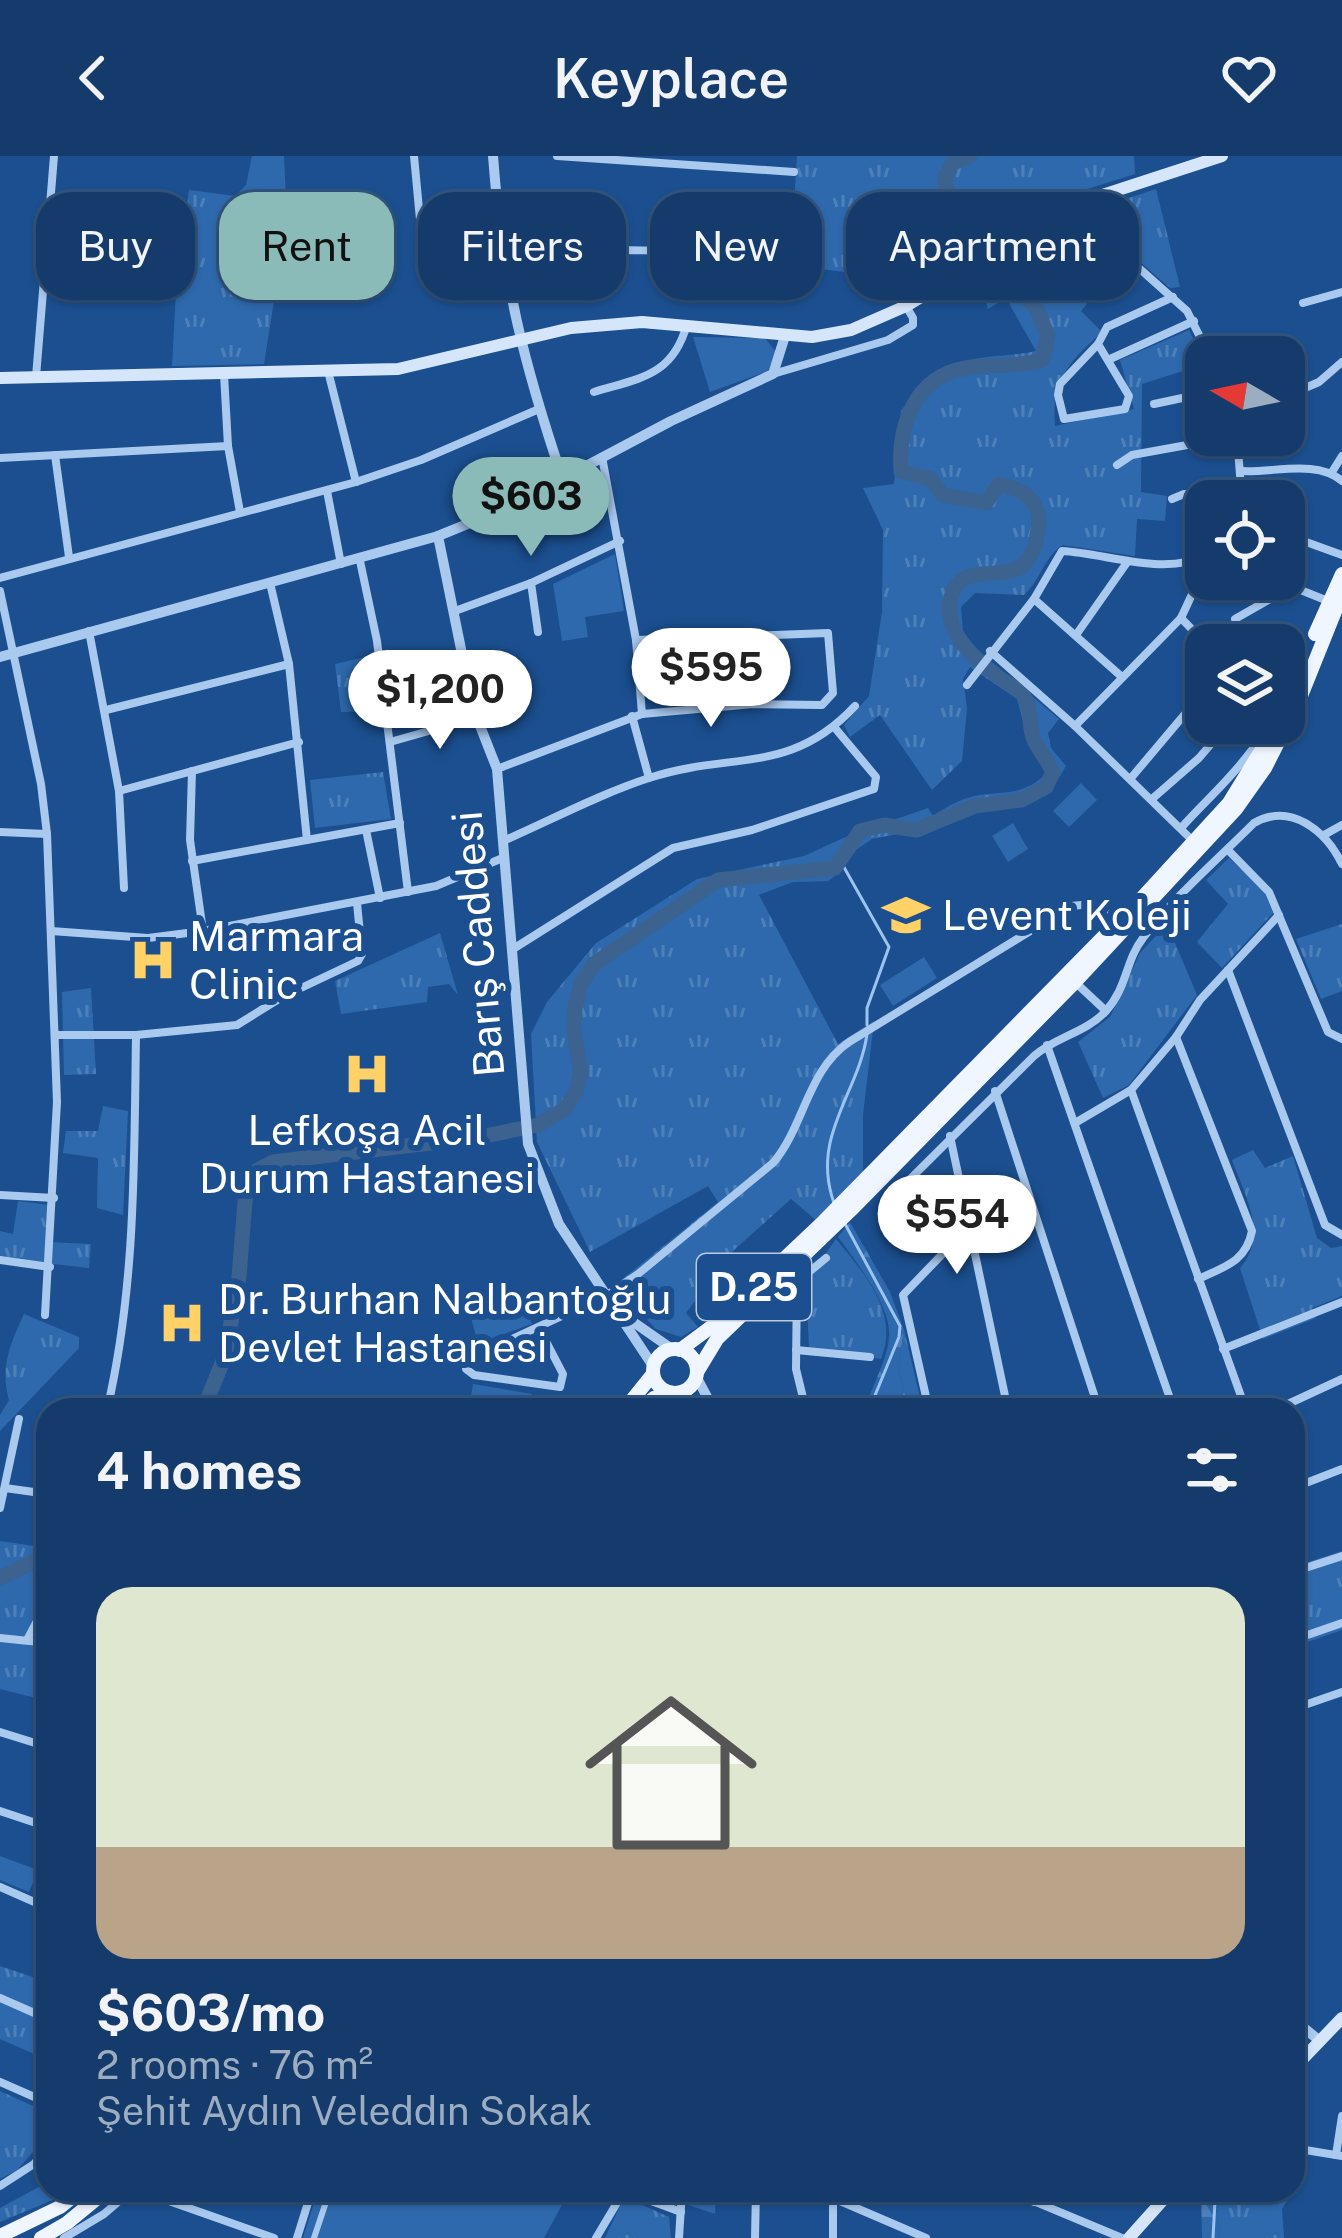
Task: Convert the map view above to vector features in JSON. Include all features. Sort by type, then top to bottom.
[{"type":"main road","points":[[1107,192],[1191,161],[1222,156]]},
{"type":"main road","points":[[0,378],[398,369],[593,326],[687,324],[785,336],[832,334],[880,320],[916,300]]},
{"type":"main road","name":"D.25","points":[[633,1398],[660,1354],[711,1327],[848,1206],[1075,982],[1236,809],[1265,768],[1299,701],[1342,574]]},
{"type":"main road","name":"D.25","points":[[1305,664],[1335,597]]},
{"type":"main road","name":"D.25","points":[[848,1206],[1195,843],[1229,803],[1265,744]]},
{"type":"main road","name":"D.25","points":[[654,1398],[690,1388],[713,1343],[795,1274],[826,1227]]},
{"type":"main road","name":"D.25","points":[[676,1349],[693,1358],[697,1374]]},
{"type":"main road","points":[[653,1370],[658,1386],[673,1393]]},
{"type":"main road","points":[[1305,2057],[1342,2018]]},
{"type":"main road","points":[[0,2236],[64,2202]]},
{"type":"main road","points":[[41,2238],[92,2202]]},
{"type":"main road","points":[[1132,2236],[1162,2202]]},
{"type":"street","points":[[50,192],[54,156]]},
{"type":"street","points":[[414,156],[418,199]]},
{"type":"street","points":[[493,156],[497,192]]},
{"type":"street","points":[[557,156],[665,158],[794,172]]},
{"type":"street","points":[[747,168],[748,156]]},
{"type":"street","points":[[1139,268],[1173,297],[1200,336]]},
{"type":"street","points":[[1303,303],[1342,292]]},
{"type":"street","points":[[1098,344],[1129,396],[1127,407],[1064,419],[1058,395],[1062,381],[1098,344],[1107,327],[1173,297]]},
{"type":"street","points":[[36,378],[42,300]]},
{"type":"street","points":[[511,300],[538,409],[563,480]]},
{"type":"street","points":[[6,656],[438,536],[563,480],[773,374],[888,340],[913,325],[906,306]]},
{"type":"street","points":[[1110,359],[1193,321]]},
{"type":"street","points":[[594,392],[655,374],[680,350],[687,324]]},
{"type":"street","points":[[773,374],[785,336]]},
{"type":"street","points":[[1305,388],[1342,362]]},
{"type":"street","points":[[328,371],[356,482]]},
{"type":"street","points":[[224,374],[228,446],[240,512]]},
{"type":"street","points":[[1154,404],[1185,397]]},
{"type":"street","points":[[0,578],[328,491],[421,460],[538,409]]},
{"type":"street","points":[[1117,465],[1132,455],[1185,445]]},
{"type":"street","points":[[0,458],[228,446]]},
{"type":"street","points":[[55,455],[69,557]]},
{"type":"street","points":[[1240,456],[1242,480]]},
{"type":"street","points":[[1332,472],[1342,456]]},
{"type":"street","points":[[602,457],[636,640],[637,715],[649,778]]},
{"type":"street","points":[[1242,471],[1310,468],[1332,472],[1342,481]]},
{"type":"street","points":[[328,491],[341,564]]},
{"type":"street","points":[[1172,499],[1185,494]]},
{"type":"street","name":"Barış Caddesi","points":[[438,536],[478,717],[497,770],[528,1144],[559,1224],[622,1313]]},
{"type":"street","points":[[455,611],[531,583],[620,541]]},
{"type":"street","points":[[1305,542],[1342,555]]},
{"type":"street","points":[[967,685],[1034,599],[1062,551],[1128,561],[1185,562]]},
{"type":"street","points":[[360,561],[377,640],[408,892]]},
{"type":"street","points":[[1076,635],[1128,561]]},
{"type":"street","points":[[270,583],[290,664],[307,840]]},
{"type":"street","points":[[531,583],[538,632]]},
{"type":"street","points":[[1305,589],[1335,597]]},
{"type":"street","points":[[0,591],[6,656],[41,784],[47,834],[56,1035],[54,1198],[45,1315]]},
{"type":"street","points":[[1034,599],[1123,677]]},
{"type":"street","points":[[1076,726],[1181,618],[1189,600]]},
{"type":"street","points":[[1235,620],[1269,600]]},
{"type":"street","points":[[1181,618],[1187,624]]},
{"type":"street","points":[[1326,630],[1342,637]]},
{"type":"street","points":[[89,631],[119,791],[124,888]]},
{"type":"street","points":[[497,770],[637,715],[753,704],[822,705],[833,693],[828,633],[636,640]]},
{"type":"street","points":[[988,653],[1076,726],[1195,843]]},
{"type":"street","points":[[106,710],[290,664]]},
{"type":"street","points":[[503,841],[649,778],[787,753],[835,728],[855,706]]},
{"type":"street","points":[[1131,778],[1185,714]]},
{"type":"street","points":[[390,742],[478,717]]},
{"type":"street","points":[[513,949],[673,848],[752,830],[874,789],[876,777],[835,728]]},
{"type":"street","points":[[119,791],[299,742]]},
{"type":"street","points":[[1152,799],[1211,744]]},
{"type":"street","points":[[1181,828],[1205,801],[1223,790],[1252,750]]},
{"type":"street","points":[[192,771],[192,861],[203,931]]},
{"type":"street","points":[[884,1204],[1047,1045],[1106,1011],[1122,990],[1142,939],[1254,823],[1269,816],[1303,821],[1324,835],[1342,864]]},
{"type":"street","points":[[192,861],[400,824]]},
{"type":"street","points":[[1324,835],[1342,825]]},
{"type":"street","points":[[366,830],[380,898]]},
{"type":"street","points":[[0,832],[47,834]]},
{"type":"street","points":[[1228,850],[1266,887],[1328,1032],[1342,1039]]},
{"type":"street","points":[[51,931],[148,938],[203,931],[408,892],[460,879],[505,856]]},
{"type":"street","points":[[56,1035],[136,1035],[237,1025],[282,997],[355,963],[362,953],[357,902]]},
{"type":"street","points":[[538,1328],[562,1374],[560,1387],[474,1375],[467,1370],[466,1364],[538,1328],[607,1295],[638,1274],[772,1162],[789,1144],[822,1066],[849,1042],[1071,906],[1092,904],[1120,920]]},
{"type":"street","points":[[1075,1123],[1132,1090],[1200,1000],[1279,915]]},
{"type":"street","points":[[1228,970],[1325,1225],[1342,1235]]},
{"type":"street","points":[[1075,982],[1106,1011]]},
{"type":"street","points":[[109,1398],[130,1276],[135,1212],[136,1035]]},
{"type":"street","points":[[1176,1037],[1252,1231],[1238,1260],[1198,1279]]},
{"type":"street","points":[[1047,1045],[1170,1398]]},
{"type":"street","points":[[1132,1090],[1241,1398]]},
{"type":"street","points":[[995,1091],[1095,1398]]},
{"type":"street","points":[[950,1135],[1005,1398]]},
{"type":"street","points":[[0,1195],[54,1198]]},
{"type":"street","points":[[925,1398],[903,1295],[954,1242],[970,1235]]},
{"type":"street","points":[[802,1398],[797,1380],[795,1274],[826,1258]]},
{"type":"street","points":[[0,1260],[50,1267]]},
{"type":"street","points":[[1223,1349],[1342,1302]]},
{"type":"street","points":[[622,1313],[676,1349]]},
{"type":"street","points":[[622,1313],[653,1370]]},
{"type":"street","points":[[796,1350],[870,1358]]},
{"type":"street","points":[[697,1374],[706,1398]]},
{"type":"street","points":[[1301,1398],[1340,1380],[1342,1394]]},
{"type":"street","points":[[673,1393],[684,1398]]},
{"type":"street","points":[[0,1508],[19,1419]]},
{"type":"street","points":[[1305,1483],[1342,1469]]},
{"type":"street","points":[[5,1488],[36,1493]]},
{"type":"street","points":[[1305,1569],[1342,1556]]},
{"type":"street","points":[[28,1638],[36,1623]]},
{"type":"street","points":[[1305,1636],[1342,1623]]},
{"type":"street","points":[[0,1638],[36,1640]]},
{"type":"street","points":[[1305,1705],[1342,1692]]},
{"type":"street","points":[[0,1732],[36,1743]]},
{"type":"street","points":[[0,1811],[36,1822]]},
{"type":"street","points":[[0,1887],[36,1903]]},
{"type":"street","points":[[0,1998],[36,2013]]},
{"type":"street","points":[[1305,2029],[1320,2041]]},
{"type":"street","points":[[0,2082],[36,2098]]},
{"type":"street","points":[[1305,2150],[1339,2155],[1342,2116]]},
{"type":"street","points":[[0,2170],[3,2184],[36,2162]]},
{"type":"street","points":[[64,2238],[118,2202]]},
{"type":"street","points":[[172,2202],[274,2238]]},
{"type":"street","points":[[297,2238],[308,2202]]},
{"type":"street","points":[[314,2238],[325,2202]]},
{"type":"street","points":[[596,2238],[618,2202]]},
{"type":"street","points":[[652,2202],[681,2212]]},
{"type":"street","points":[[679,2238],[681,2202]]},
{"type":"street","points":[[755,2238],[756,2202]]},
{"type":"street","points":[[833,2202],[833,2238]]},
{"type":"street","points":[[850,2202],[926,2238]]},
{"type":"street","points":[[1034,2202],[1132,2236]]},
{"type":"green space","points":[[252,156],[284,156],[286,192],[239,192],[246,185]]},
{"type":"green space","points":[[797,156],[1134,156],[1135,174],[1078,192],[846,192],[846,272],[822,269],[822,192],[795,192]]},
{"type":"green space","points":[[1156,189],[1180,287],[1170,288],[1139,261],[1139,195]]},
{"type":"green space","points":[[189,190],[219,194],[219,300],[274,300],[264,364],[172,366],[176,300],[195,300],[195,192]]},
{"type":"green space","points":[[1007,300],[1090,300],[1081,311],[1102,332],[1059,384],[1055,426],[1134,409],[1120,360],[1189,330],[1185,370],[1142,384],[1141,492],[1167,496],[1165,521],[1137,519],[1135,556],[1063,545],[1024,595],[975,593],[961,607],[963,633],[973,646],[1059,719],[1048,733],[1051,748],[1066,766],[1054,786],[1024,805],[979,810],[920,837],[898,834],[872,839],[850,854],[828,881],[793,882],[759,895],[838,1044],[874,1021],[863,1115],[863,1174],[817,1221],[791,1199],[734,1250],[686,1313],[698,1327],[681,1337],[656,1329],[614,1286],[718,1202],[708,1186],[590,1252],[537,1142],[531,1034],[547,1002],[596,943],[697,879],[804,856],[928,808],[933,816],[967,798],[1023,789],[1046,774],[1046,764],[1029,743],[1017,699],[970,667],[963,679],[967,708],[962,761],[932,790],[880,715],[850,737],[844,725],[869,696],[882,612],[883,530],[863,488],[894,484],[901,410],[954,365],[1036,351]]},
{"type":"green space","points":[[693,337],[765,338],[776,352],[768,371],[710,392]]},
{"type":"green space","points":[[615,554],[624,611],[585,617],[588,637],[562,641],[553,584]]},
{"type":"green space","points":[[370,656],[379,711],[341,712],[335,664]]},
{"type":"green space","points":[[383,772],[391,819],[315,828],[310,780]]},
{"type":"green space","points":[[1081,783],[1097,800],[1069,827],[1053,811]]},
{"type":"green space","points":[[1013,823],[1028,849],[1008,862],[992,836]]},
{"type":"green space","points":[[1229,858],[1264,891],[1273,913],[1222,968],[1197,942],[1228,904],[1206,880]]},
{"type":"green space","points":[[1167,924],[1197,995],[1129,1085],[1103,1098],[1078,1042],[1110,1017],[1140,953]]},
{"type":"green space","points":[[1342,924],[1342,991],[1321,999],[1296,939]]},
{"type":"green space","points":[[440,933],[458,995],[449,984],[428,987],[427,1002],[341,1014],[335,981]]},
{"type":"green space","points":[[924,957],[937,978],[893,1006],[880,985]]},
{"type":"green space","points":[[91,988],[96,1074],[64,1075],[62,992]]},
{"type":"green space","points":[[103,1106],[128,1111],[123,1215],[97,1208],[98,1158],[63,1153],[66,1131],[98,1131]]},
{"type":"green space","points":[[1253,1150],[1265,1168],[1293,1156],[1317,1238],[1331,1248],[1342,1246],[1342,1296],[1312,1308],[1316,1318],[1263,1339],[1240,1268],[1249,1255],[1254,1229],[1232,1160]]},
{"type":"green space","points":[[18,1201],[49,1205],[47,1242],[91,1244],[89,1268],[0,1258],[0,1231],[13,1234]]},
{"type":"green space","points":[[850,1222],[890,1292],[904,1330],[898,1367],[906,1398],[869,1398],[885,1356],[889,1326],[871,1285],[838,1237]]},
{"type":"green space","points":[[836,1239],[868,1280],[882,1310],[886,1342],[881,1359],[809,1348],[806,1280]]},
{"type":"green space","points":[[517,1287],[532,1324],[478,1343],[470,1314]]},
{"type":"green space","points":[[24,1314],[79,1337],[79,1348],[0,1431],[0,1415],[9,1400],[8,1356]]},
{"type":"green space","points":[[904,1330],[920,1398],[906,1398],[898,1367]]},
{"type":"green space","points":[[473,1384],[532,1394],[532,1398],[471,1398]]},
{"type":"green space","points":[[36,1537],[36,1625],[28,1645],[36,1647],[36,1698],[0,1689],[0,1541],[34,1546]]},
{"type":"green space","points":[[1342,1551],[1342,1630],[1305,1643],[1305,1563]]},
{"type":"green space","points":[[0,1856],[36,1869],[29,1892],[0,1880]]},
{"type":"green space","points":[[0,1966],[36,1978],[36,2055],[0,2039]]},
{"type":"green space","points":[[0,2091],[33,2106],[36,2100],[36,2149],[17,2170],[0,2179]]},
{"type":"green space","points":[[36,2188],[36,2202],[48,2202],[0,2222],[0,2208]]},
{"type":"green space","points":[[314,2202],[564,2202],[544,2238],[303,2238]]},
{"type":"green space","points":[[622,2202],[636,2202],[669,2217],[671,2238],[605,2238]]},
{"type":"green space","points":[[680,2202],[716,2202],[715,2214]]},
{"type":"green space","points":[[1201,2202],[1216,2202],[1220,2238],[1202,2238]]},
{"type":"green space","points":[[1216,2202],[1286,2202],[1282,2209],[1284,2238],[1220,2238]]},
{"type":"waterway","points":[[208,1398],[225,1356],[239,1277],[246,1189],[254,1172],[273,1162],[480,1137],[538,1125],[565,1109],[576,1092],[581,1073],[573,1026],[575,1008],[581,984],[594,964],[718,880],[835,868],[860,831],[884,825],[916,830],[975,806],[1022,800],[1046,787],[1053,772],[1034,740],[1026,700],[963,644],[949,610],[958,583],[969,576],[1010,571],[1031,555],[1039,522],[1034,503],[1016,489],[999,484],[986,503],[943,495],[931,479],[901,471],[907,421],[933,382],[966,368],[1042,360],[1048,336],[1036,307],[993,267],[977,228],[945,186],[953,163],[970,156]]},
{"type":"waterway","points":[[841,862],[889,947],[867,1008],[867,1025]]},
{"type":"waterway","points":[[834,1203],[828,1179],[832,1136],[867,1034]]},
{"type":"waterway","points":[[844,1222],[900,1326],[874,1398]]},
{"type":"waterway","points":[[0,1578],[36,1561]]},
{"type":"waterway","points":[[1213,2238],[1215,2202]]},
{"type":"place","name":"Levent Koleji","points":[[906,915]]},
{"type":"place","name":"Marmara Clinic","points":[[153,960]]},
{"type":"place","name":"Lefkoşa Acil Durum Hastanesi","points":[[367,1074]]},
{"type":"place","name":"Dr. Burhan Nalbantoğlu Devlet Hastanesi","points":[[182,1323]]}]
